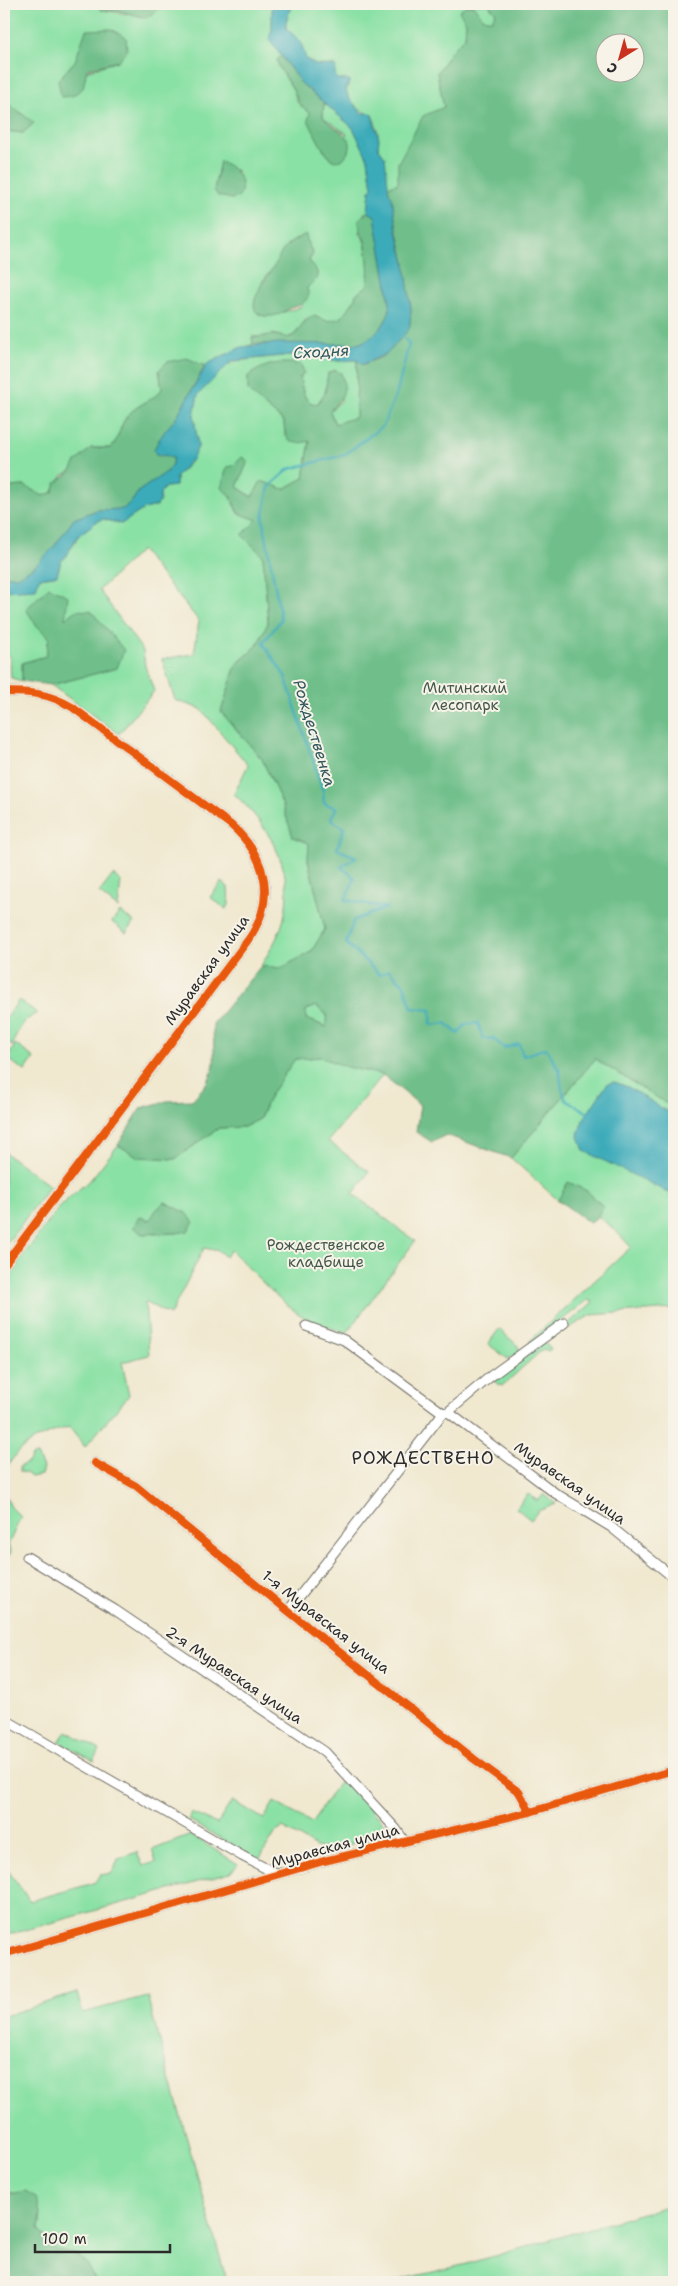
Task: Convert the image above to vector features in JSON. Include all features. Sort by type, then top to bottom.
[{"type":"street","name":"Муравская улица","points":[[4,692],[36,693],[53,696],[72,706],[231,825],[252,848],[259,861],[265,894],[264,910],[258,925],[248,940],[4,1265]]},
{"type":"street","name":"1-я Муравская улица","points":[[288,1611],[446,1413],[491,1376],[564,1323]]},
{"type":"street","points":[[306,1326],[344,1340],[446,1413]]},
{"type":"street","name":"Муравская улица","points":[[446,1413],[555,1493],[611,1527],[674,1578]]},
{"type":"street","name":"1-я Муравская улица","points":[[95,1463],[136,1486],[288,1611],[474,1759],[519,1792],[530,1812]]},
{"type":"street","name":"2-я Муравская улица","points":[[27,1557],[115,1610],[325,1752],[396,1829],[404,1841]]},
{"type":"street","points":[[4,1719],[250,1860],[273,1872],[282,1874]]},
{"type":"street","name":"Муравская улица","points":[[4,1954],[282,1874],[404,1841],[530,1812],[674,1770]]},
{"type":"green space","points":[[4,4],[97,4],[102,10],[128,14],[154,10],[162,4],[195,4],[195,9],[205,7],[206,4],[272,4],[272,29],[269,39],[281,56],[277,60],[295,92],[297,102],[310,113],[313,119],[324,150],[334,161],[347,134],[323,117],[324,103],[353,128],[368,159],[372,188],[370,190],[368,212],[364,213],[360,233],[365,244],[368,259],[367,286],[356,294],[354,301],[341,319],[327,321],[313,316],[307,318],[294,335],[287,338],[273,334],[266,337],[252,337],[253,344],[222,356],[205,366],[202,364],[159,370],[162,389],[130,413],[111,448],[91,448],[76,462],[71,471],[63,475],[53,492],[43,496],[25,486],[9,487],[4,494],[4,131],[23,133],[9,104],[4,103]],"holes":[[[75,61],[118,61],[58,80]],[[220,161],[237,171],[232,199],[214,190]],[[300,237],[307,241],[313,254],[309,260],[317,272],[307,288],[301,307],[274,315],[255,303],[262,282],[276,264],[287,245]]]},
{"type":"green space","points":[[97,4],[162,5],[147,18],[120,11],[101,10]]},
{"type":"green space","points":[[289,4],[487,4],[496,12],[492,20],[483,18],[466,22],[465,37],[452,50],[437,73],[444,107],[398,183],[388,187],[383,154],[378,147],[378,135],[372,115],[359,109],[350,100],[346,90],[349,87],[347,79],[339,80],[335,77],[333,65],[316,65],[304,57],[301,42],[286,28],[290,10]]},
{"type":"green space","name":"Митинский лесопарк","points":[[487,4],[674,4],[674,1108],[595,1059],[511,1158],[446,1135],[432,1142],[416,1132],[420,1105],[383,1075],[347,1067],[320,1057],[295,1059],[270,1095],[260,1118],[244,1127],[219,1128],[175,1159],[139,1157],[118,1145],[141,1108],[167,1101],[192,1100],[202,1090],[212,1073],[214,1065],[213,1024],[261,966],[281,968],[311,952],[325,929],[308,860],[309,843],[293,837],[282,803],[262,759],[221,712],[236,665],[257,646],[268,623],[263,556],[242,535],[257,520],[238,513],[230,495],[221,488],[227,467],[233,466],[242,457],[248,461],[237,487],[252,497],[261,481],[284,489],[304,478],[310,441],[298,443],[290,441],[286,434],[284,422],[248,391],[248,376],[273,364],[301,365],[304,372],[300,378],[304,395],[309,401],[317,404],[325,393],[328,373],[335,370],[341,373],[344,390],[341,398],[330,411],[335,424],[356,417],[357,360],[364,364],[382,357],[390,351],[410,324],[411,309],[405,263],[388,187],[398,183],[398,163],[423,116],[444,107],[437,73],[452,50],[465,37],[466,22],[459,11],[465,6],[473,5],[483,18],[492,20],[496,12]],"holes":[[[316,1006],[327,1015],[326,1027],[306,1019],[306,1010]]]},
{"type":"green space","points":[[111,29],[126,37],[127,50],[118,61],[87,69],[83,88],[72,96],[61,97],[58,80],[75,61],[86,30]]},
{"type":"green space","points":[[281,56],[301,83],[324,103],[323,117],[349,140],[348,152],[342,160],[334,161],[319,142],[308,120],[310,113],[299,104],[294,91],[279,67],[277,60]]},
{"type":"green space","points":[[4,103],[9,104],[34,123],[23,133],[4,131]]},
{"type":"green space","points":[[220,161],[238,175],[242,185],[239,197],[232,199],[218,196],[214,190]]},
{"type":"green space","points":[[368,212],[375,215],[390,304],[387,317],[380,329],[363,342],[357,344],[253,344],[252,337],[292,336],[307,320],[314,316],[327,321],[341,318],[354,301],[356,294],[367,286],[369,271],[365,242],[359,219]]},
{"type":"green space","points":[[306,234],[313,254],[309,260],[317,272],[317,278],[307,288],[309,295],[306,300],[301,305],[281,314],[264,316],[257,313],[254,307],[258,292],[281,253],[291,242]]},
{"type":"green space","points":[[301,354],[338,361],[357,360],[356,417],[335,424],[330,411],[341,401],[343,379],[328,373],[325,393],[317,404],[312,403],[306,398],[300,377],[267,367],[248,376],[249,391],[284,422],[285,436],[310,440],[304,478],[284,489],[253,497],[237,487],[248,461],[230,495],[238,513],[258,520],[242,535],[263,556],[268,623],[257,646],[236,665],[221,712],[262,759],[282,803],[293,837],[309,843],[308,860],[325,929],[311,952],[281,968],[261,966],[281,927],[287,896],[282,863],[275,847],[257,819],[234,794],[248,765],[201,709],[175,700],[162,659],[194,654],[199,621],[141,550],[99,590],[143,651],[145,666],[154,691],[119,734],[51,685],[117,668],[107,631],[91,611],[65,620],[36,625],[49,637],[46,656],[22,663],[22,681],[11,678],[10,659],[4,648],[4,591],[23,589],[39,578],[55,576],[61,561],[65,558],[79,535],[96,522],[103,519],[121,524],[144,509],[157,506],[160,501],[160,493],[165,487],[176,486],[176,477],[190,463],[198,447],[194,415],[198,395],[228,365],[235,361]]},
{"type":"green space","points":[[187,358],[205,366],[174,421],[157,445],[155,453],[159,456],[168,455],[173,457],[168,471],[139,491],[123,509],[97,510],[74,519],[53,548],[35,566],[19,576],[4,576],[4,494],[9,487],[25,486],[43,496],[53,492],[56,483],[71,471],[76,462],[91,448],[111,448],[127,417],[162,389],[159,370],[167,362]]},
{"type":"green space","points":[[49,587],[68,596],[65,619],[77,610],[91,611],[124,650],[117,668],[51,685],[22,681],[22,663],[46,656],[49,637],[36,625],[26,609]]},
{"type":"green space","points":[[113,875],[121,881],[118,908],[99,893]]},
{"type":"green space","points":[[222,882],[228,887],[229,905],[226,909],[210,897]]},
{"type":"green space","points":[[120,912],[134,922],[126,933],[112,922]]},
{"type":"green space","points":[[19,1000],[37,1013],[27,1019],[12,1046],[4,1040],[4,1021]]},
{"type":"green space","points":[[316,1006],[327,1015],[327,1027],[306,1019],[306,1010]]},
{"type":"green space","points":[[15,1044],[34,1058],[25,1071],[8,1059]]},
{"type":"green space","name":"Рождественское кладбище","points":[[320,1057],[347,1067],[383,1075],[328,1141],[369,1172],[353,1194],[415,1241],[346,1334],[313,1322],[292,1309],[270,1290],[231,1250],[225,1257],[219,1251],[204,1248],[170,1315],[145,1302],[149,1355],[122,1362],[129,1395],[85,1447],[69,1427],[31,1442],[17,1454],[4,1472],[4,1281],[61,1205],[92,1178],[118,1145],[139,1157],[175,1159],[219,1128],[244,1127],[260,1119],[270,1095],[295,1059]],"holes":[[[165,1202],[186,1213],[177,1233],[153,1234],[139,1217],[150,1220]]]},
{"type":"green space","points":[[595,1059],[674,1108],[674,1116],[628,1087],[614,1082],[607,1085],[588,1113],[633,1174],[674,1195],[674,1309],[591,1315],[564,1331],[561,1330],[593,1302],[588,1300],[533,1342],[529,1342],[631,1247],[598,1216],[603,1206],[567,1188],[558,1200],[511,1158]]},
{"type":"green space","points":[[4,1152],[50,1186],[4,1247]]},
{"type":"green space","points":[[568,1182],[587,1191],[603,1206],[598,1216],[590,1223],[558,1200]]},
{"type":"green space","points":[[165,1202],[186,1213],[194,1222],[188,1231],[142,1234],[133,1227],[139,1217],[150,1220],[156,1210]]},
{"type":"green space","points":[[499,1329],[518,1346],[520,1352],[508,1359],[488,1344]]},
{"type":"green space","points":[[544,1343],[551,1348],[549,1351],[543,1349],[502,1386],[494,1381]]},
{"type":"green space","points":[[37,1455],[43,1468],[41,1475],[31,1477],[26,1473],[20,1472],[20,1466],[28,1462],[32,1456]]},
{"type":"green space","points":[[4,1493],[11,1507],[21,1517],[8,1545],[11,1552],[4,1564]]},
{"type":"green space","points":[[528,1494],[538,1501],[544,1494],[556,1504],[538,1511],[531,1520],[516,1508]]},
{"type":"green space","points":[[66,1731],[100,1750],[94,1761],[59,1742]]},
{"type":"green space","points":[[342,1778],[394,1835],[326,1849],[316,1847],[283,1828],[276,1832],[259,1860],[188,1820],[191,1813],[217,1824],[232,1801],[264,1819],[274,1802],[312,1823]]},
{"type":"green space","points":[[191,1835],[238,1864],[230,1873],[4,1936],[4,1860],[7,1869],[30,1901],[94,1883],[100,1875],[113,1873],[118,1859],[137,1852],[143,1866],[156,1862],[152,1850]]},
{"type":"green space","points":[[77,1993],[83,2013],[147,1996],[227,2282],[96,2282],[82,2259],[72,2254],[56,2251],[39,2229],[41,2213],[12,2192],[4,2195],[4,2016]]},
{"type":"green space","points":[[26,2191],[37,2199],[41,2213],[39,2229],[56,2250],[72,2253],[82,2259],[96,2282],[4,2282],[4,2195]]},
{"type":"green space","points":[[674,2204],[674,2282],[391,2282],[467,2264]]},
{"type":"water","name":"Сходня","points":[[272,4],[289,4],[290,10],[286,28],[301,42],[306,59],[316,65],[336,66],[335,77],[339,80],[350,80],[346,90],[348,97],[362,113],[371,113],[372,115],[379,138],[378,147],[385,157],[389,193],[392,196],[397,231],[405,263],[411,309],[409,329],[388,353],[364,364],[357,360],[338,361],[301,354],[232,361],[198,395],[194,415],[198,447],[193,458],[176,477],[176,486],[165,487],[160,493],[160,501],[157,506],[144,509],[121,524],[103,519],[96,522],[79,535],[67,555],[61,561],[57,575],[39,578],[36,589],[4,591],[4,576],[19,576],[35,566],[53,548],[74,519],[97,510],[123,509],[139,491],[168,471],[173,457],[156,454],[154,450],[162,434],[174,421],[207,364],[241,347],[277,343],[357,344],[375,334],[387,317],[390,304],[375,216],[368,212],[370,190],[372,188],[368,159],[353,128],[301,83],[269,39],[272,29]]},
{"type":"water","points":[[614,1082],[628,1087],[674,1116],[674,1195],[584,1151],[578,1134],[583,1120],[607,1084]]},
{"type":"waterway","name":"Рождественка","points":[[387,908],[345,900],[355,878],[341,867],[356,857],[337,849],[344,828],[331,819],[336,808],[324,803],[323,791],[285,676],[263,643],[281,620],[263,519],[269,487],[289,469],[344,455],[383,426],[397,392],[409,344],[401,334]]},
{"type":"waterway","name":"Рождественка","points":[[386,908],[354,920],[346,943],[380,975],[389,970],[404,985],[412,1008],[431,1010],[431,1025],[446,1023],[458,1034],[466,1024],[478,1023],[483,1039],[493,1038],[504,1048],[519,1044],[523,1056],[546,1048],[559,1069],[566,1100],[590,1114]]},
{"type":"cycle path","points":[[4,692],[39,694],[72,707],[231,825],[243,837],[260,865],[264,879],[265,894],[263,909],[257,925],[248,940],[4,1265]]},
{"type":"cycle path","points":[[95,1463],[136,1486],[288,1611],[474,1759],[519,1792],[530,1812]]},
{"type":"cycle path","points":[[4,1954],[324,1861],[530,1812],[674,1770]]},
{"type":"district","name":"РОЖДЕСТВЕНО","points":[[423,1458]]}]
